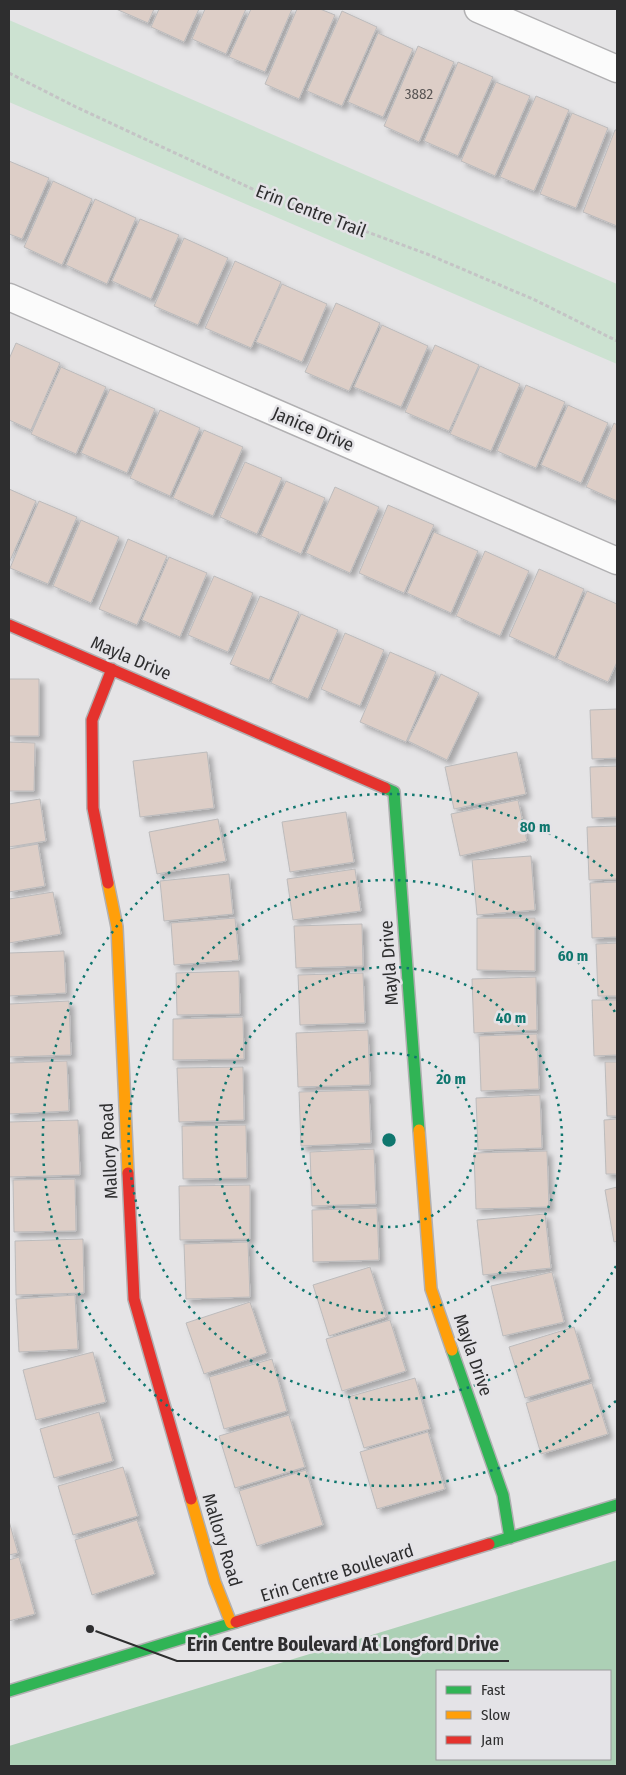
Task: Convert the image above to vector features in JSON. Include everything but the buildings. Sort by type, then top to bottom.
[{"type":"street","points":[[478,9],[617,69]]},
{"type":"street","name":"Janice Drive","points":[[9,297],[617,561]]},
{"type":"street","name":"Mayla Drive","points":[[9,625],[394,792],[431,1289],[503,1494],[510,1538]]},
{"type":"street","name":"Mallory Road","points":[[112,669],[92,720],[93,808],[117,927],[134,1299],[215,1582],[231,1623]]},
{"type":"street","name":"Erin Centre Boulevard","points":[[9,1692],[617,1505]]},
{"type":"path","name":"Erin Centre Trail","points":[[9,73],[93,115],[259,192],[427,254],[535,300],[617,341]]},
{"type":"green space","points":[[9,20],[617,284],[617,364],[9,102]]},
{"type":"green space","points":[[617,1560],[617,1766],[9,1766],[9,1746]]},
{"type":"traffic: fast","points":[[385,788],[394,792],[419,1130]]},
{"type":"traffic: fast","points":[[452,1350],[503,1495],[510,1538]]},
{"type":"traffic: fast","points":[[489,1544],[617,1505]]},
{"type":"traffic: fast","points":[[9,1691],[236,1622]]},
{"type":"traffic: slow","points":[[108,883],[117,927],[128,1173]]},
{"type":"traffic: slow","points":[[419,1130],[431,1289],[452,1350]]},
{"type":"traffic: slow","points":[[191,1499],[215,1582],[231,1623]]},
{"type":"traffic: jam","points":[[9,625],[385,788]]},
{"type":"traffic: jam","points":[[108,883],[93,808],[92,720],[112,669]]},
{"type":"traffic: jam","points":[[128,1173],[134,1299],[191,1499]]},
{"type":"traffic: jam","points":[[236,1622],[489,1544]]},
{"type":"place","name":"Erin Centre Boulevard At Longford Drive","points":[[90,1629]]}]
